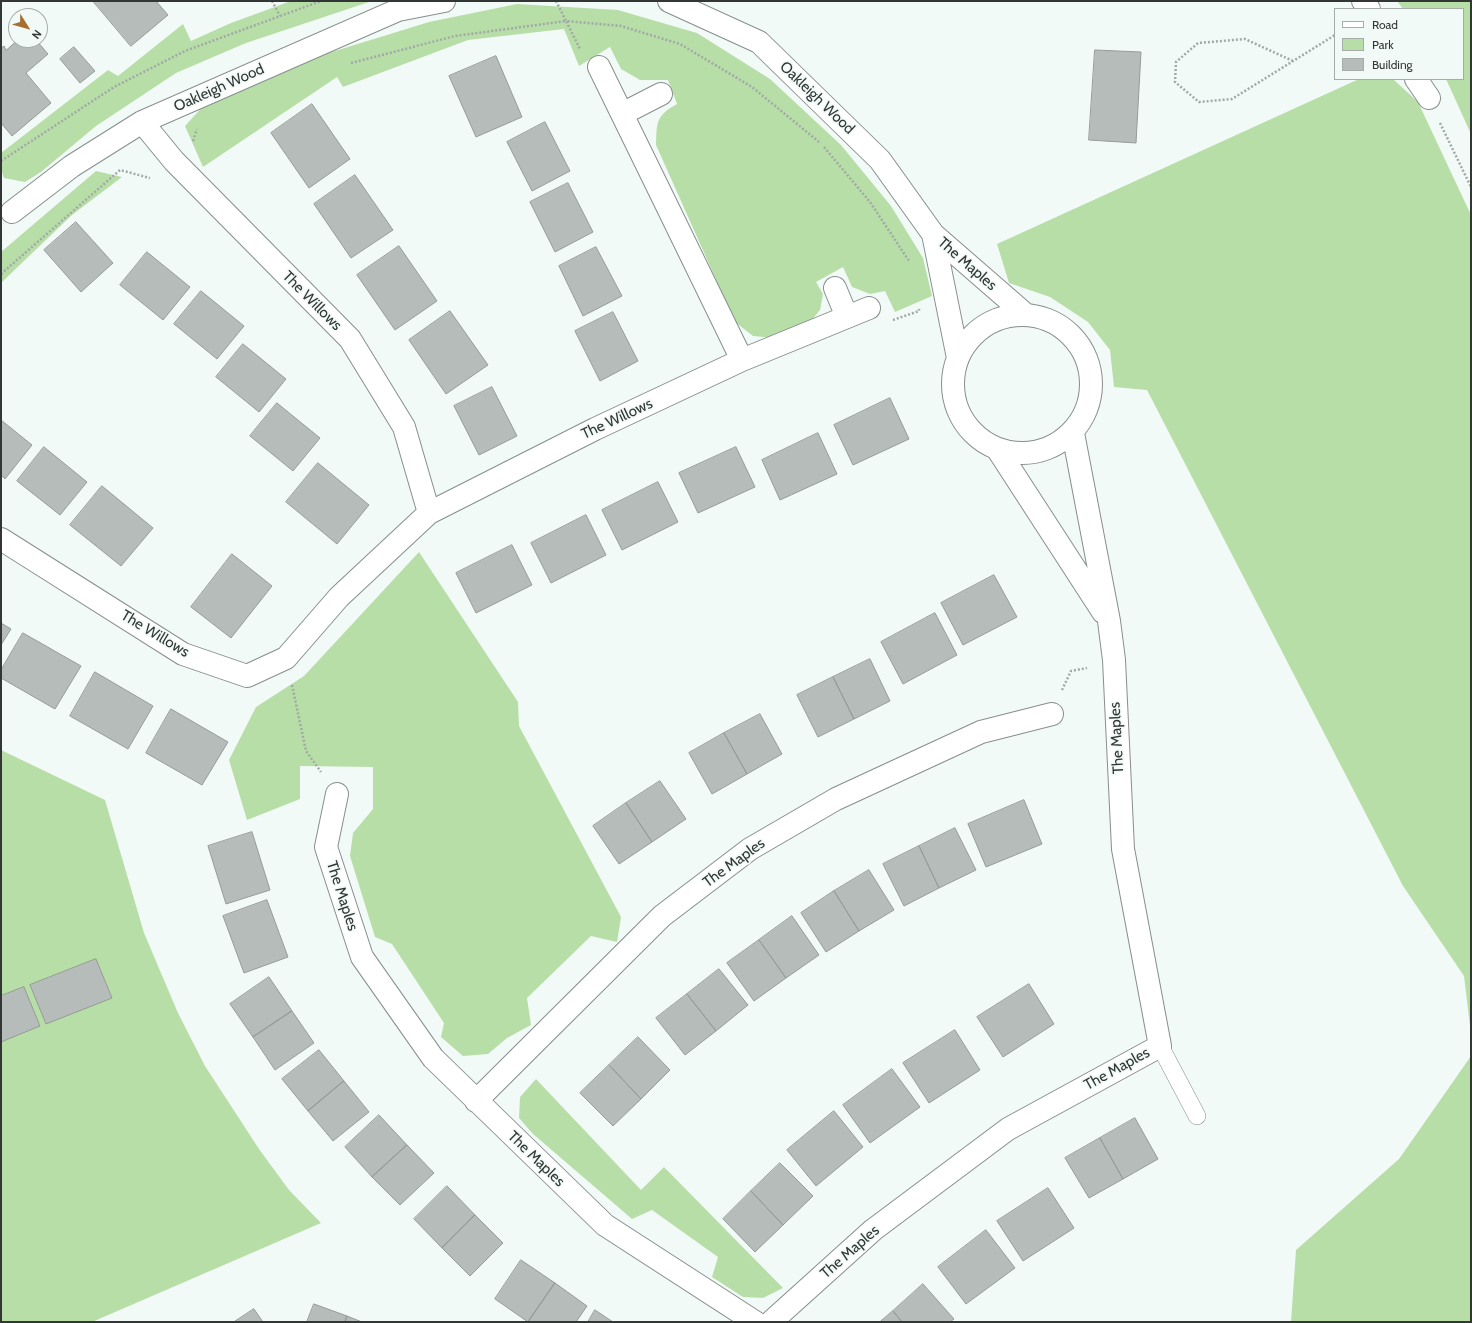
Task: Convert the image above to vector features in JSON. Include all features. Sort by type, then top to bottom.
[{"type":"street","name":"Oakleigh Wood","points":[[5,211],[72,166],[142,122],[398,10],[444,1]]},
{"type":"street","name":"Oakleigh Wood","points":[[669,1],[759,42],[880,160],[933,234]]},
{"type":"street","points":[[599,67],[742,360]]},
{"type":"street","points":[[1417,80],[1429,98]]},
{"type":"street","points":[[622,114],[662,94]]},
{"type":"street","name":"The Willows","points":[[142,122],[174,161],[350,339],[404,427],[429,513]]},
{"type":"street","name":"The Maples","points":[[933,234],[1025,314]]},
{"type":"street","name":"The Maples","points":[[933,234],[958,358]]},
{"type":"street","points":[[835,288],[847,317]]},
{"type":"street","name":"The Willows","points":[[1,539],[183,654],[247,676],[286,658],[339,597],[429,513],[595,429],[742,360],[869,308]]},
{"type":"street","points":[[1025,314],[1047,319],[1067,330],[1082,348],[1090,369],[1092,392],[1086,414],[1073,433],[1057,445],[1038,452],[1018,454],[998,450],[979,439],[964,422],[955,402],[953,380],[958,358],[969,340],[984,326],[1004,317],[1025,314]]},
{"type":"street","name":"The Maples","points":[[771,1322],[873,1230],[1008,1130],[1160,1046],[1122,849],[1114,664],[1109,621],[1073,433]]},
{"type":"street","name":"The Maples","points":[[998,450],[1109,621]]},
{"type":"street","name":"The Maples","points":[[476,1102],[662,916],[750,849],[836,799],[974,735],[1052,714]]},
{"type":"street","name":"The Maples","points":[[337,794],[326,847],[362,957],[432,1058],[605,1225],[755,1322]]},
{"type":"lane","points":[[1160,1046],[1196,1116]]},
{"type":"path","points":[[272,1],[280,16]]},
{"type":"path","points":[[1,161],[114,86],[185,51],[321,1]]},
{"type":"path","points":[[556,1],[581,51],[599,67]]},
{"type":"path","points":[[348,64],[455,36],[566,21],[621,26],[680,44],[752,87],[822,145],[870,202],[912,265]]},
{"type":"path","points":[[1293,61],[1245,39],[1198,43],[1176,62],[1175,82],[1198,102],[1232,99],[1334,36]]},
{"type":"path","points":[[1429,98],[1471,187]]},
{"type":"path","points":[[1,274],[120,170],[156,179],[193,141],[197,129]]},
{"type":"path","points":[[869,308],[887,322],[919,311],[918,303]]},
{"type":"path","points":[[286,658],[306,751],[337,794]]},
{"type":"path","points":[[1052,714],[1071,671],[1114,664]]},
{"type":"green space","points":[[291,1],[372,1],[246,43],[176,73],[96,126],[41,172],[25,182],[4,178],[1,169],[1,153],[108,70],[118,76],[183,24],[191,41],[231,23]]},
{"type":"green space","points":[[1397,1],[1471,1],[1471,134],[1446,80],[1464,80],[1464,8],[1402,8]]},
{"type":"green space","points":[[517,4],[618,10],[697,33],[770,79],[841,145],[891,206],[923,258],[932,296],[895,312],[885,291],[870,294],[852,287],[843,267],[816,282],[823,294],[820,310],[811,321],[774,338],[753,336],[735,322],[656,145],[657,126],[661,116],[677,104],[668,80],[640,80],[621,69],[610,47],[579,66],[564,29],[468,40],[343,87],[337,77],[203,167],[185,126],[205,104],[283,67],[429,22]]},
{"type":"green space","points":[[1357,80],[1394,80],[1418,102],[1471,215],[1471,1034],[1464,976],[1403,886],[1147,390],[1114,387],[1110,350],[1088,322],[1050,297],[1009,283],[997,244]]},
{"type":"green space","points":[[96,171],[122,177],[72,215],[1,283],[1,252]]},
{"type":"green space","points":[[419,552],[518,702],[519,726],[621,917],[617,942],[591,936],[527,998],[531,1025],[507,1038],[488,1054],[463,1056],[441,1037],[444,1023],[392,944],[375,937],[350,856],[353,833],[373,809],[373,767],[300,766],[300,799],[247,820],[229,760],[256,707],[304,676]]},
{"type":"green space","points":[[1,750],[105,800],[144,933],[178,1013],[205,1066],[259,1149],[289,1190],[321,1223],[92,1322],[1,1322]]},
{"type":"green space","points":[[1471,1056],[1471,1322],[1291,1322],[1296,1250],[1399,1159]]},
{"type":"green space","points":[[536,1079],[641,1190],[664,1167],[783,1288],[763,1298],[743,1297],[712,1277],[718,1257],[652,1210],[632,1219],[533,1134],[519,1118],[520,1097]]},
{"type":"building","points":[[93,1],[156,1],[168,15],[131,46]]},
{"type":"building","points":[[4,46],[6,50],[8,48],[43,48],[48,54],[26,73],[51,103],[12,136],[1,123],[1,48]]},
{"type":"building","points":[[74,47],[95,71],[80,83],[60,59]]},
{"type":"building","points":[[1095,50],[1141,52],[1136,143],[1089,140]]},
{"type":"building","points":[[496,56],[522,117],[476,137],[449,76]]},
{"type":"building","points":[[312,104],[350,159],[309,188],[271,133]]},
{"type":"building","points":[[545,122],[570,171],[532,191],[507,142]]},
{"type":"building","points":[[355,175],[393,230],[351,258],[314,204]]},
{"type":"building","points":[[568,183],[593,232],[555,252],[530,202]]},
{"type":"building","points":[[76,222],[113,263],[81,292],[44,250]]},
{"type":"building","points":[[399,246],[437,301],[395,330],[357,275]]},
{"type":"building","points":[[596,247],[622,296],[583,316],[559,266]]},
{"type":"building","points":[[147,252],[190,287],[163,320],[120,285]]},
{"type":"building","points":[[201,291],[244,326],[217,359],[174,324]]},
{"type":"building","points":[[450,311],[488,365],[446,394],[409,340]]},
{"type":"building","points":[[613,312],[638,361],[600,381],[575,331]]},
{"type":"building","points":[[243,344],[286,379],[259,412],[216,377]]},
{"type":"building","points":[[492,387],[517,436],[479,455],[454,406]]},
{"type":"building","points":[[890,398],[909,439],[853,465],[834,425]]},
{"type":"building","points":[[277,403],[320,438],[293,471],[250,436]]},
{"type":"building","points":[[1,420],[32,445],[5,479],[1,475]]},
{"type":"building","points":[[818,433],[837,474],[780,500],[762,460]]},
{"type":"building","points":[[44,447],[87,482],[60,515],[17,481]]},
{"type":"building","points":[[736,447],[755,487],[698,513],[679,473]]},
{"type":"building","points":[[318,463],[369,505],[337,544],[286,502]]},
{"type":"building","points":[[658,482],[678,522],[622,550],[602,510]]},
{"type":"building","points":[[102,486],[153,528],[121,566],[70,525]]},
{"type":"building","points":[[586,515],[606,555],[551,583],[531,543]]},
{"type":"building","points":[[512,545],[532,585],[476,613],[456,573]]},
{"type":"building","points":[[232,554],[272,586],[231,638],[191,607]]},
{"type":"building","points":[[994,575],[1017,617],[963,645],[941,603]]},
{"type":"building","points":[[935,613],[957,655],[903,684],[881,642]]},
{"type":"building","points":[[1,623],[11,629],[1,645]]},
{"type":"building","points":[[23,633],[81,666],[55,709],[1,678],[1,670]]},
{"type":"building","points":[[870,659],[890,701],[854,719],[833,677]]},
{"type":"building","points":[[95,672],[153,706],[128,749],[70,716]]},
{"type":"building","points":[[833,677],[854,719],[818,737],[797,695]]},
{"type":"building","points":[[171,709],[228,742],[202,785],[146,753]]},
{"type":"building","points":[[760,714],[782,754],[747,774],[724,733]]},
{"type":"building","points":[[724,733],[747,774],[712,794],[689,753]]},
{"type":"building","points":[[660,781],[686,819],[652,842],[626,803]]},
{"type":"building","points":[[1024,800],[1042,844],[986,867],[968,824]]},
{"type":"building","points":[[626,803],[652,842],[619,864],[593,826]]},
{"type":"building","points":[[955,828],[976,870],[939,888],[919,846]]},
{"type":"building","points":[[252,832],[270,890],[226,904],[208,846]]},
{"type":"building","points":[[919,846],[939,888],[904,906],[883,864]]},
{"type":"building","points":[[869,870],[894,910],[859,931],[834,891]]},
{"type":"building","points":[[834,891],[859,931],[826,952],[801,913]]},
{"type":"building","points":[[267,900],[288,957],[244,973],[223,916]]},
{"type":"building","points":[[792,916],[819,955],[786,978],[759,940]]},
{"type":"building","points":[[759,940],[786,978],[754,1001],[727,963]]},
{"type":"building","points":[[96,959],[112,998],[46,1024],[30,985]]},
{"type":"building","points":[[719,969],[748,1005],[716,1031],[687,994]]},
{"type":"building","points":[[269,977],[292,1011],[253,1037],[230,1004]]},
{"type":"building","points":[[1029,984],[1054,1024],[1003,1057],[977,1017]]},
{"type":"building","points":[[24,987],[40,1026],[1,1042],[1,996]]},
{"type":"building","points":[[687,994],[716,1031],[685,1055],[656,1018]]},
{"type":"building","points":[[292,1011],[314,1043],[275,1070],[253,1037]]},
{"type":"building","points":[[955,1030],[980,1070],[929,1103],[903,1063]]},
{"type":"building","points":[[638,1037],[670,1070],[641,1099],[609,1065]]},
{"type":"building","points":[[319,1050],[344,1081],[308,1111],[282,1079]]},
{"type":"building","points":[[609,1065],[641,1099],[613,1126],[580,1093]]},
{"type":"building","points":[[892,1069],[920,1107],[870,1143],[843,1105]]},
{"type":"building","points":[[344,1081],[369,1112],[333,1141],[308,1111]]},
{"type":"building","points":[[834,1111],[863,1147],[816,1186],[787,1150]]},
{"type":"building","points":[[379,1115],[407,1145],[372,1177],[345,1147]]},
{"type":"building","points":[[1135,1118],[1158,1159],[1123,1179],[1100,1138]]},
{"type":"building","points":[[1100,1138],[1123,1179],[1089,1198],[1065,1158]]},
{"type":"building","points":[[407,1145],[434,1173],[400,1205],[372,1177]]},
{"type":"building","points":[[780,1163],[813,1196],[783,1225],[751,1191]]},
{"type":"building","points":[[447,1186],[475,1215],[442,1248],[414,1219]]},
{"type":"building","points":[[1048,1188],[1074,1228],[1023,1261],[997,1221]]},
{"type":"building","points":[[751,1191],[783,1225],[755,1252],[723,1219]]},
{"type":"building","points":[[475,1215],[503,1243],[470,1276],[442,1248]]},
{"type":"building","points":[[986,1230],[1015,1268],[966,1304],[938,1267]]},
{"type":"building","points":[[521,1260],[555,1283],[528,1322],[495,1299]]},
{"type":"building","points":[[555,1283],[587,1306],[576,1322],[528,1322]]},
{"type":"building","points":[[923,1284],[954,1319],[950,1322],[902,1322],[893,1311]]},
{"type":"building","points":[[314,1304],[347,1316],[345,1322],[307,1322]]},
{"type":"building","points":[[254,1309],[263,1322],[234,1322]]},
{"type":"building","points":[[595,1310],[613,1322],[588,1322]]},
{"type":"building","points":[[893,1311],[902,1322],[880,1322]]},
{"type":"building","points":[[347,1316],[362,1322],[345,1322]]}]
